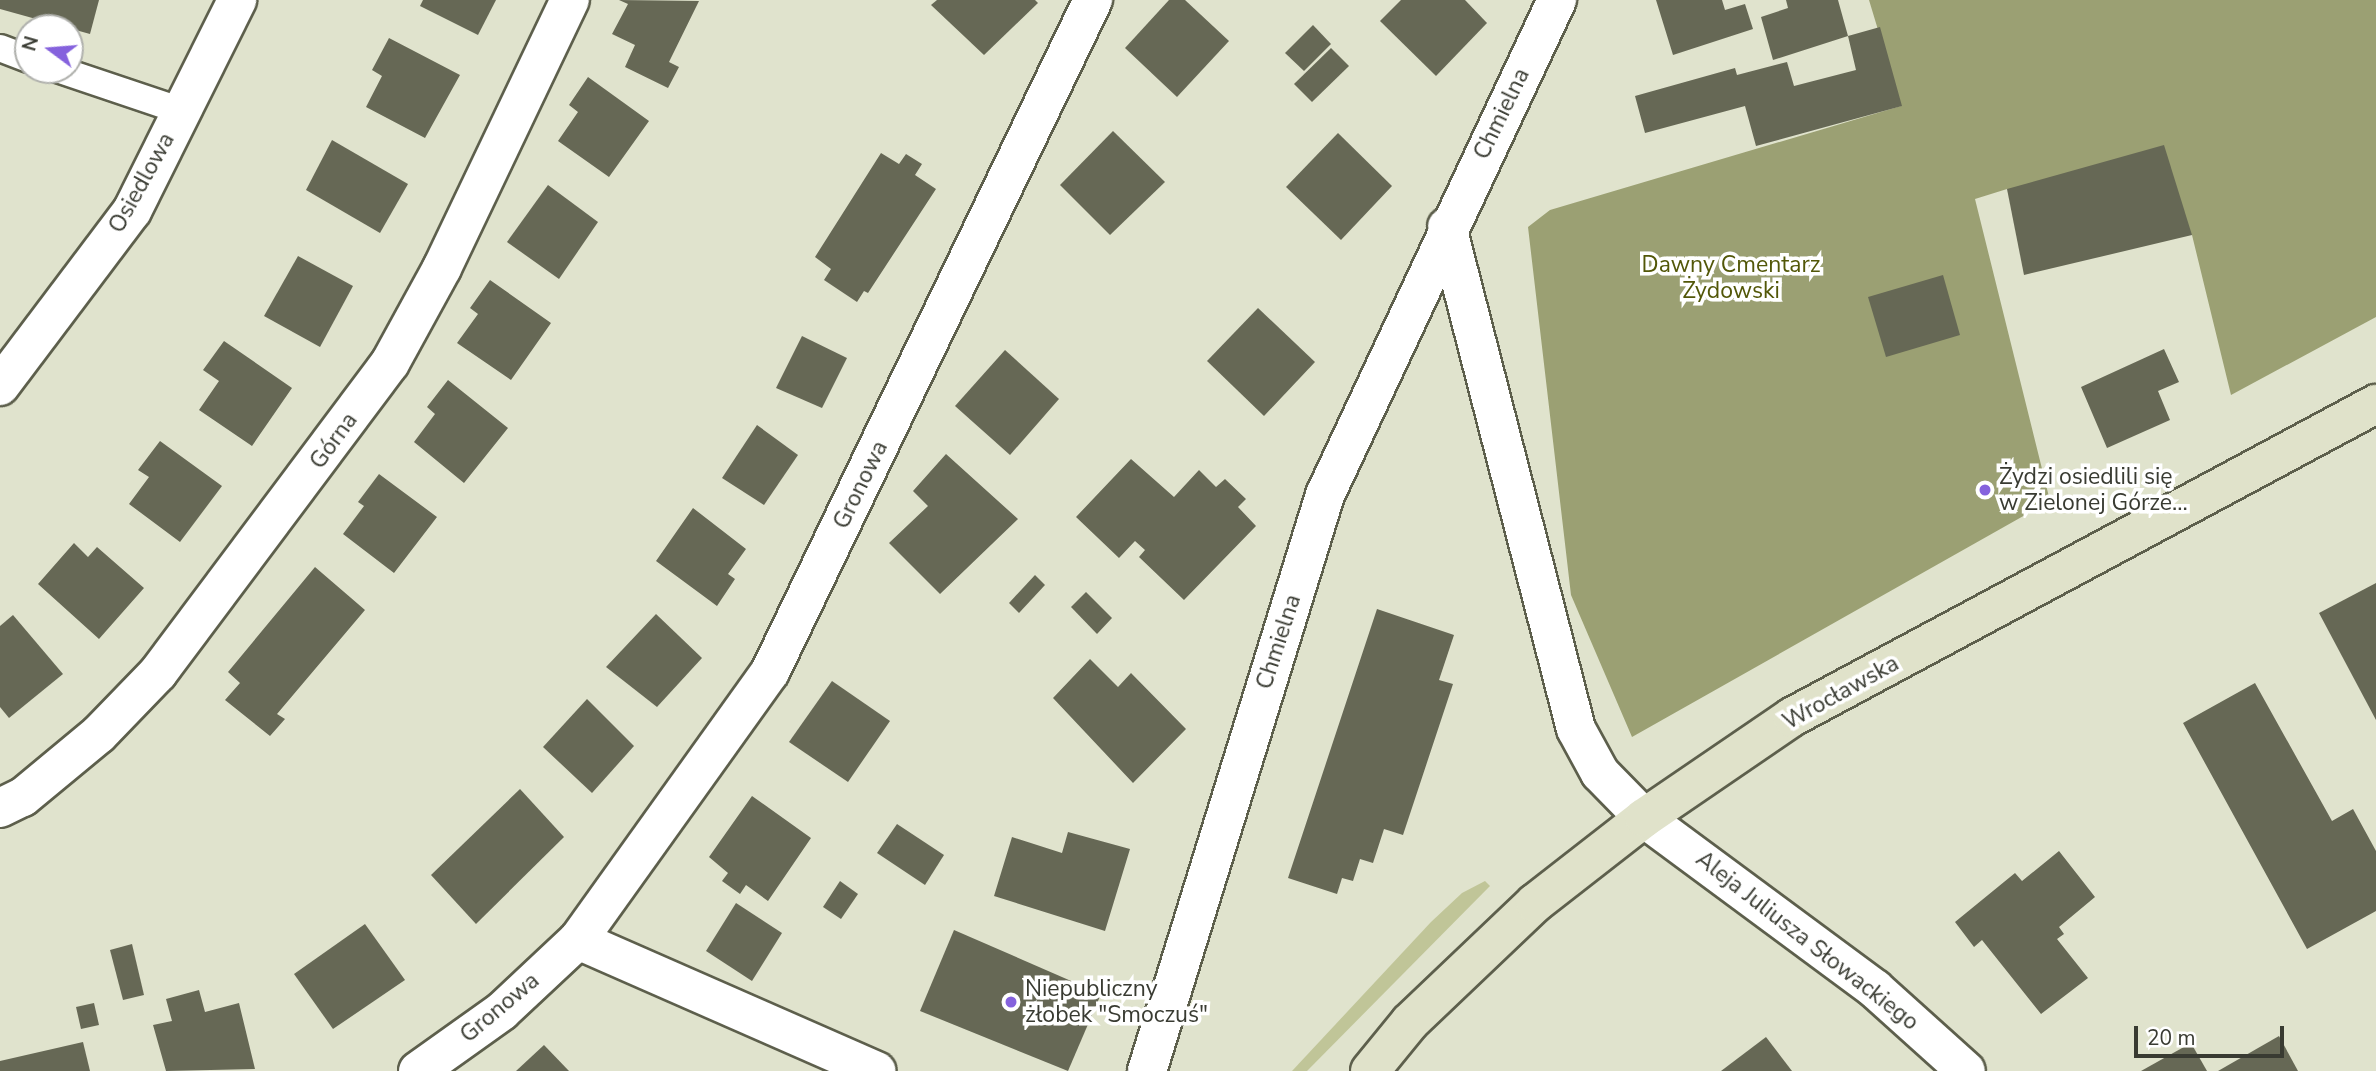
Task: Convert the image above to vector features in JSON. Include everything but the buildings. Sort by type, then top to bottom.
[{"type":"main road","name":"Wrocławska","points":[[1370,1071],[1410,1022],[1535,903],[1644,818],[1792,718],[2376,404]]},
{"type":"street","name":"Osiedlowa","points":[[0,386],[132,211],[237,0]]},
{"type":"street","name":"Górna","points":[[0,808],[23,797],[99,734],[158,673],[390,362],[442,268],[570,0]]},
{"type":"street","name":"Gronowa","points":[[418,1071],[502,1011],[578,940],[770,672],[1093,0]]},
{"type":"street","name":"Chmielna","points":[[1147,1071],[1325,495],[1447,228],[1557,0]]},
{"type":"street","points":[[1447,228],[1576,729],[1600,773],[1644,818]]},
{"type":"street","name":"Aleja Juliusza Słowackiego","points":[[1644,818],[1875,989],[1966,1071]]},
{"type":"street","points":[[578,940],[876,1071]]},
{"type":"lane","points":[[84,78],[182,111]]},
{"type":"green space","name":"Dawny Cmentarz Żydowski","points":[[1869,0],[2376,0],[2376,317],[2231,395],[2192,235],[2007,189],[1975,199],[2050,501],[1632,737],[1571,595],[1528,227],[1550,210],[1901,106]]},
{"type":"green space","points":[[1485,881],[1490,886],[1307,1071],[1292,1071],[1431,922],[1462,893]]},
{"type":"place","name":"Żydzi osiedlili się w Zielonej Górze...","points":[[1985,490]]},
{"type":"place","name":"Niepubliczny żłobek \"Smoczuś\"","points":[[1011,1002]]}]
